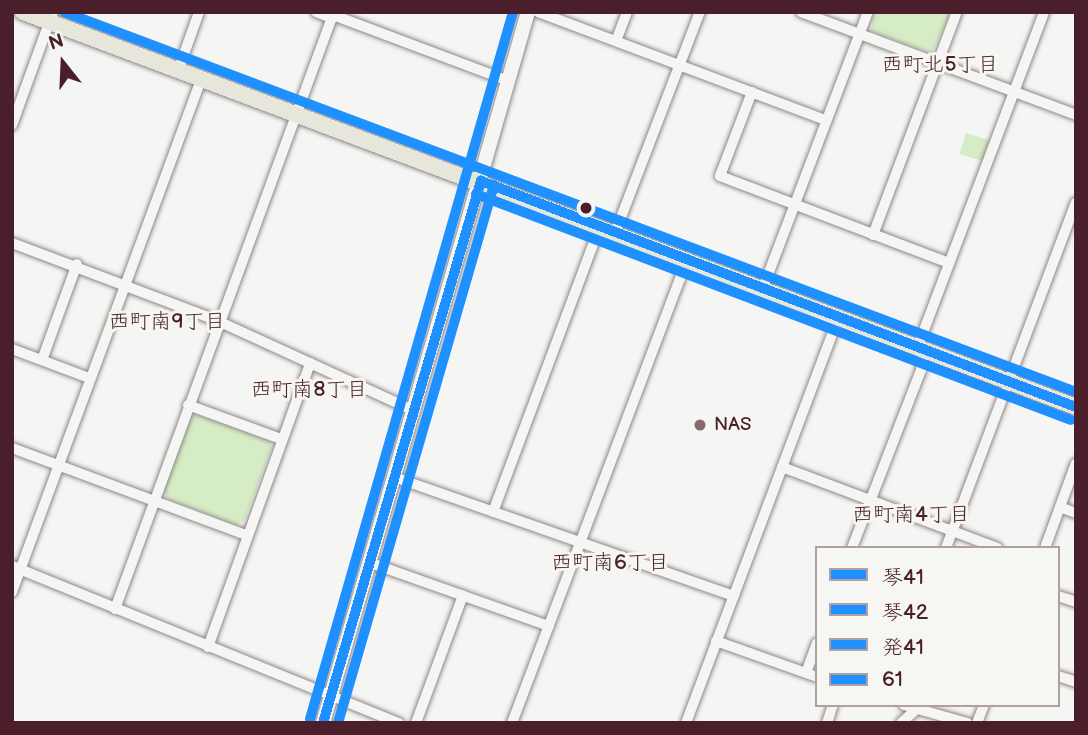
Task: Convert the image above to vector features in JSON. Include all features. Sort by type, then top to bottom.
[{"type":"main road","points":[[23,12],[51,17],[202,77],[1076,407]]},
{"type":"street","points":[[179,68],[200,12]]},
{"type":"street","points":[[316,12],[333,15],[509,81]]},
{"type":"street","points":[[323,723],[528,12]]},
{"type":"street","points":[[538,12],[827,120]]},
{"type":"street","points":[[616,41],[627,12]]},
{"type":"street","points":[[493,512],[607,230],[700,12]]},
{"type":"street","points":[[801,12],[1076,115]]},
{"type":"street","points":[[763,288],[868,12]]},
{"type":"street","points":[[873,235],[957,12]]},
{"type":"street","points":[[853,546],[921,370],[921,347],[949,263],[1044,12]]},
{"type":"street","points":[[115,609],[218,321],[333,15]]},
{"type":"street","points":[[12,125],[51,17]]},
{"type":"street","points":[[12,592],[16,568],[59,465],[123,281],[202,77]]},
{"type":"street","points":[[752,92],[720,176],[949,263]]},
{"type":"street","points":[[947,546],[1076,203]]},
{"type":"street","points":[[12,243],[123,281],[218,321],[412,410]]},
{"type":"street","points":[[512,723],[680,279],[683,257]]},
{"type":"street","points":[[42,360],[77,264]]},
{"type":"street","points":[[685,723],[839,316]]},
{"type":"street","points":[[12,349],[89,378]]},
{"type":"street","points":[[208,647],[310,363]]},
{"type":"street","points":[[188,405],[281,439]]},
{"type":"street","points":[[12,447],[246,535]]},
{"type":"street","points":[[1046,546],[1076,463]]},
{"type":"street","points":[[782,467],[871,498],[992,546]]},
{"type":"street","points":[[394,477],[733,596]]},
{"type":"street","points":[[1060,507],[1076,513]]},
{"type":"street","points":[[368,562],[549,626]]},
{"type":"street","points":[[16,568],[399,723]]},
{"type":"street","points":[[416,723],[463,595]]},
{"type":"street","points":[[716,641],[811,675],[815,654]]},
{"type":"street","points":[[901,723],[919,707],[967,723]]},
{"type":"green space","points":[[874,12],[951,12],[932,53],[871,31]]},
{"type":"green space","points":[[966,133],[989,140],[983,161],[960,154]]},
{"type":"green space","points":[[198,415],[269,441],[272,447],[244,521],[236,525],[168,499],[164,490],[191,416]]},
{"type":"transit line","name":"61","points":[[64,12],[1076,392]]},
{"type":"transit line","name":"発41","points":[[310,719],[513,12]]},
{"type":"transit line","name":"琴41","points":[[481,181],[1076,407]]},
{"type":"transit line","name":"琴41","points":[[323,723],[481,181]]},
{"type":"transit line","name":"琴42","points":[[338,723],[494,185]]},
{"type":"transit line","name":"琴42","points":[[476,194],[1071,420]]},
{"type":"place","name":"NAS","points":[[700,425]]},
{"type":"district","name":"西町北5丁目","points":[[940,65]]},
{"type":"district","name":"西町南9丁目","points":[[167,322]]},
{"type":"district","name":"西町南8丁目","points":[[309,390]]},
{"type":"district","name":"西町南4丁目","points":[[911,515]]},
{"type":"district","name":"西町南6丁目","points":[[610,563]]}]
